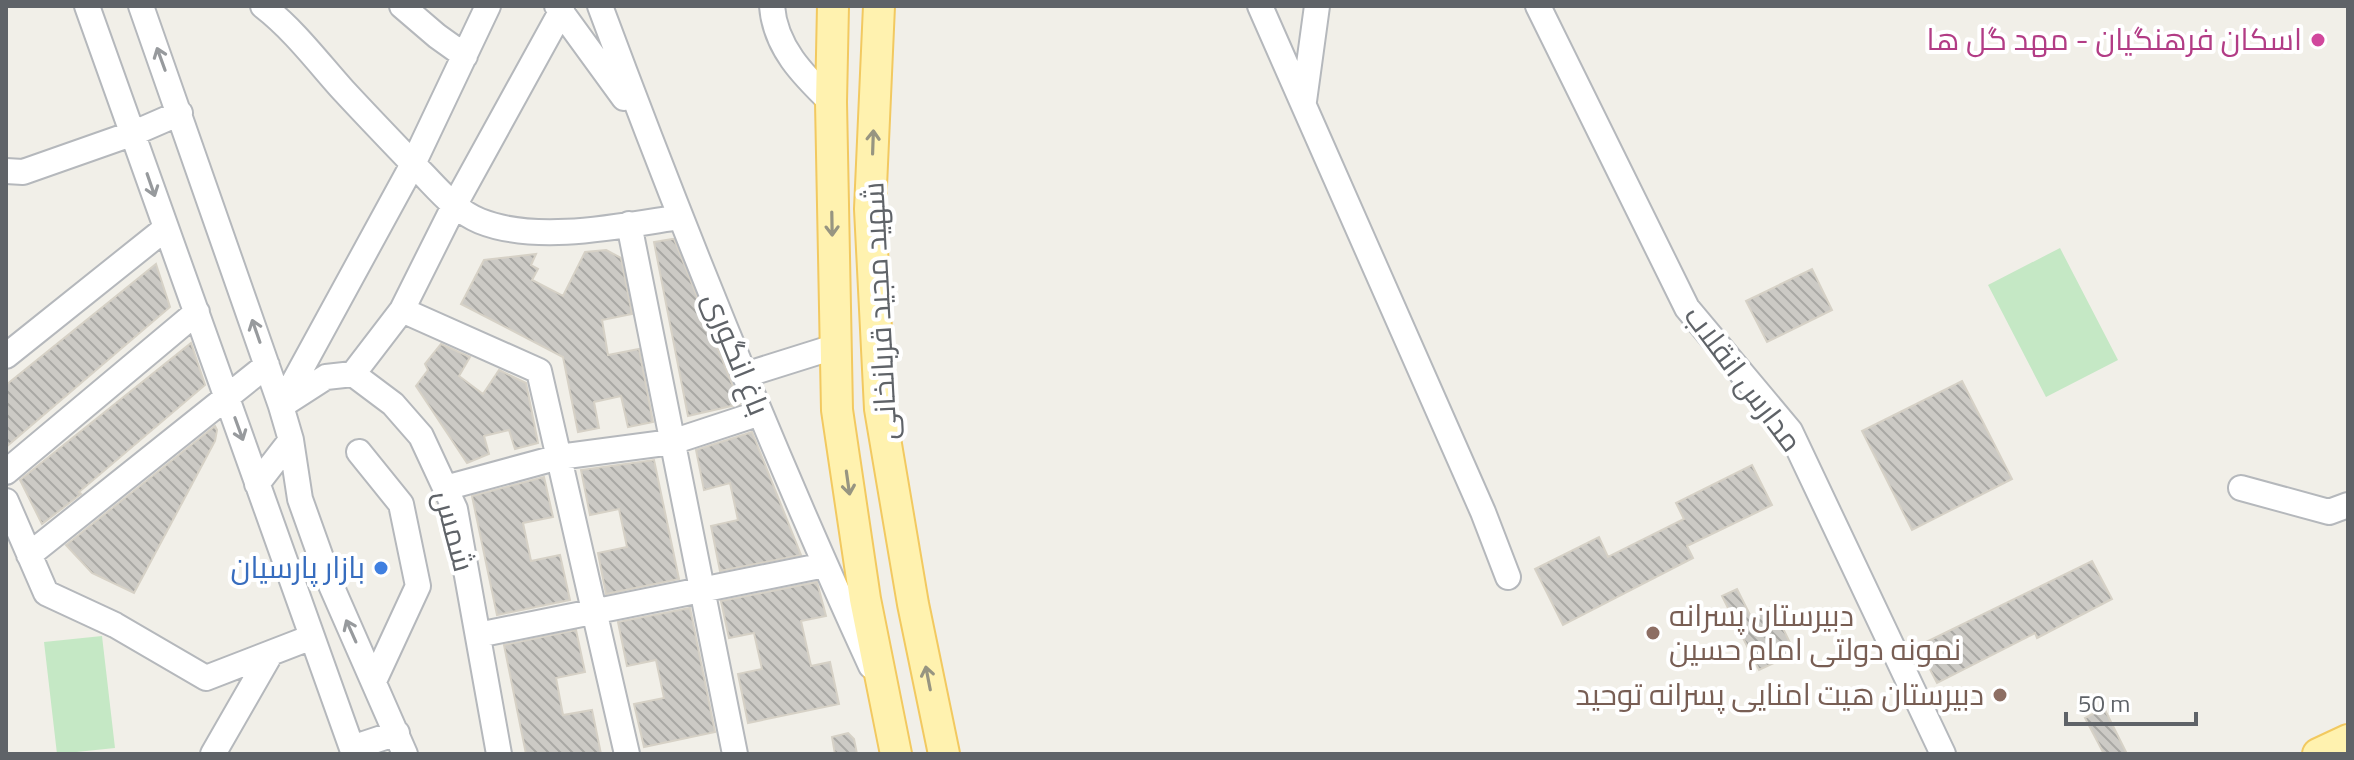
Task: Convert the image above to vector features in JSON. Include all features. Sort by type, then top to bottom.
[{"type":"main road","name":"شهید مجید قربانخانی","points":[[833,6],[831,102],[837,410],[865,599],[896,754]]},
{"type":"main road","name":"شهید مجید قربانخانی","points":[[879,6],[870,209],[880,409],[913,604],[944,754]]},
{"type":"main road","points":[[2318,754],[2348,740]]},
{"type":"street","points":[[87,6],[353,751],[401,743],[330,583],[300,499],[291,440],[281,406],[141,6]]},
{"type":"street","points":[[402,6],[465,56]]},
{"type":"street","points":[[281,406],[413,164],[488,6]]},
{"type":"street","name":"باغ انگوری","points":[[600,6],[680,217],[760,413],[885,697]]},
{"type":"street","points":[[772,6],[773,26],[799,71],[831,102]]},
{"type":"street","points":[[1260,6],[1483,512],[1508,577]]},
{"type":"street","points":[[1304,101],[1317,6]]},
{"type":"street","name":"مدارس انقلاب","points":[[1538,6],[1687,308],[1790,431],[1943,754]]},
{"type":"street","points":[[281,406],[326,377],[353,374],[402,310],[560,8],[647,131]]},
{"type":"street","points":[[280,11],[413,164],[454,206],[479,221],[540,231],[582,231],[680,217]]},
{"type":"street","points":[[6,171],[23,172],[134,133],[180,113]]},
{"type":"street","points":[[629,224],[735,754]]},
{"type":"street","points":[[6,356],[166,228]]},
{"type":"street","points":[[402,310],[539,371],[627,754]]},
{"type":"street","points":[[6,472],[197,312]]},
{"type":"street","points":[[745,375],[834,347]]},
{"type":"street","points":[[29,555],[267,365]]},
{"type":"street","name":"شمس","points":[[353,374],[393,404],[421,436],[455,509],[499,754]]},
{"type":"street","points":[[445,488],[559,457],[672,442],[760,413]]},
{"type":"street","points":[[257,484],[291,440]]},
{"type":"street","points":[[359,452],[401,504],[418,586],[374,681]]},
{"type":"street","points":[[2241,488],[2329,512],[2348,505]]},
{"type":"street","points":[[6,501],[46,593],[115,625],[206,678],[312,637]]},
{"type":"street","points":[[478,635],[825,565]]},
{"type":"street","points":[[213,754],[271,653]]},
{"type":"green space","points":[[2060,248],[2118,360],[2046,397],[1988,285]]},
{"type":"green space","points":[[102,636],[115,748],[57,754],[44,642]]},
{"type":"building","points":[[674,239],[740,404],[688,416],[654,242]]},
{"type":"building","points":[[606,250],[621,258],[632,314],[602,320],[608,355],[639,349],[653,422],[628,427],[621,396],[594,402],[599,428],[578,432],[563,357],[461,304],[484,260],[536,254],[531,265],[538,269],[532,280],[563,296],[585,252]]},
{"type":"building","points":[[156,264],[170,307],[6,447],[6,385]]},
{"type":"building","points":[[1812,269],[1832,310],[1767,342],[1746,301]]},
{"type":"building","points":[[191,343],[205,385],[79,492],[81,494],[42,524],[20,480]]},
{"type":"building","points":[[441,344],[470,357],[459,376],[483,394],[499,370],[526,383],[538,443],[515,449],[509,430],[484,436],[489,454],[467,463],[416,386],[428,370],[425,364]]},
{"type":"building","points":[[1962,381],[2012,479],[1912,530],[1862,431]]},
{"type":"building","points":[[215,426],[215,441],[134,593],[92,573],[66,545]]},
{"type":"building","points":[[752,432],[801,555],[720,571],[711,526],[738,520],[730,483],[704,490],[696,450]]},
{"type":"building","points":[[654,460],[679,579],[606,594],[598,553],[627,547],[619,509],[590,515],[581,470]]},
{"type":"building","points":[[1752,465],[1772,505],[1687,546],[1693,558],[1563,625],[1535,569],[1599,537],[1608,557],[1684,519],[1676,503]]},
{"type":"building","points":[[544,477],[553,517],[523,523],[531,561],[560,555],[570,600],[497,615],[472,496]]},
{"type":"building","points":[[2092,561],[2112,599],[2037,638],[2035,633],[1937,683],[1918,646]]},
{"type":"building","points":[[817,582],[826,616],[801,621],[811,666],[830,662],[839,704],[748,723],[738,674],[762,669],[754,633],[729,638],[721,601]]},
{"type":"building","points":[[1737,589],[1751,617],[1772,606],[1795,653],[1759,670],[1722,596]]},
{"type":"building","points":[[690,608],[715,732],[644,747],[634,704],[664,698],[656,660],[627,666],[618,622]]},
{"type":"building","points":[[576,630],[585,672],[556,678],[563,715],[592,710],[601,754],[526,754],[504,645]]},
{"type":"building","points":[[2104,708],[2127,754],[2104,754],[2085,718]]},
{"type":"building","points":[[848,733],[854,739],[857,754],[835,754],[832,737]]},
{"type":"place","name":"اسکان فرهنگیان - مهد گل ها","points":[[2318,40]]},
{"type":"place","name":"بازار پارسیان","points":[[381,568]]},
{"type":"place","name":"دبیرستان پسرانه نمونه دولتی امام حسین","points":[[1653,633]]},
{"type":"place","name":"دبیرستان هیت امنایی پسرانه توحید","points":[[2000,695]]}]
